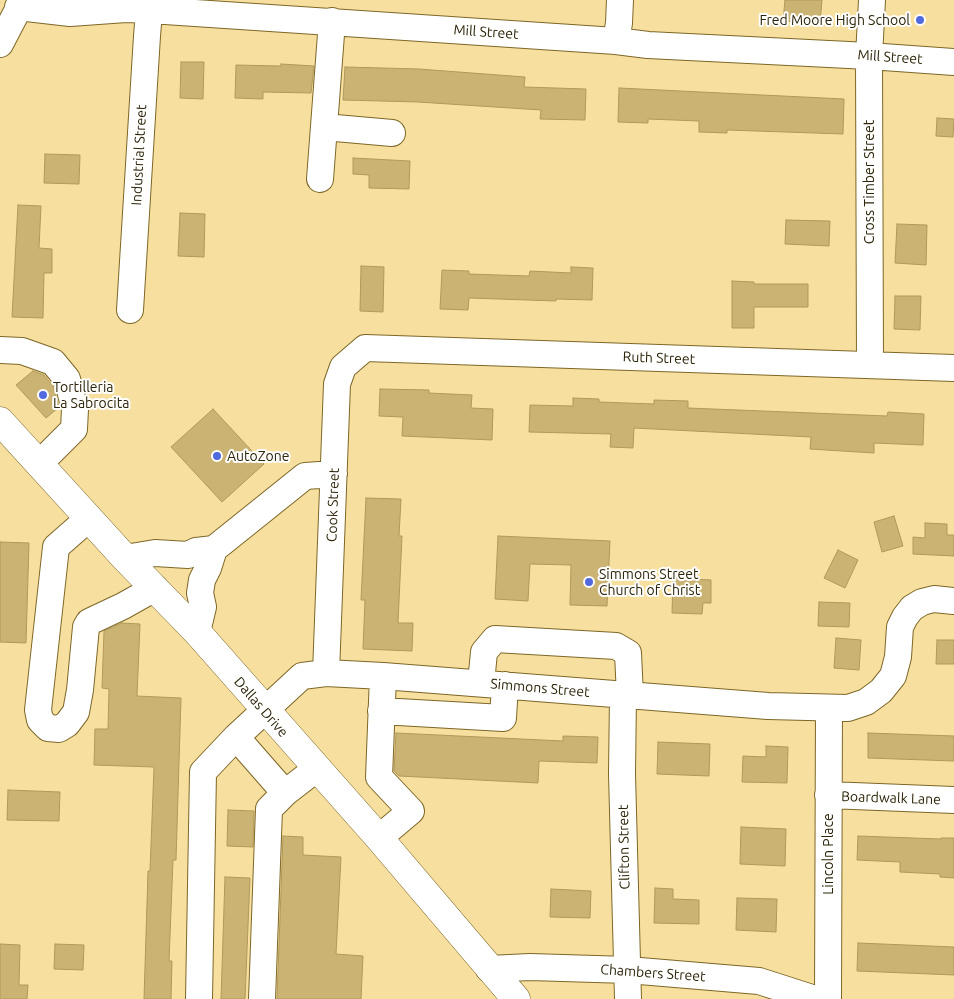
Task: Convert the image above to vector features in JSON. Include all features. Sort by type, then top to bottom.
[{"type":"main road","name":"Dallas Drive","points":[[0,421],[125,558],[197,632],[516,999]]},
{"type":"street","points":[[616,40],[620,0]]},
{"type":"street","name":"Cross Timber Street","points":[[870,365],[869,56],[872,0]]},
{"type":"street","points":[[0,44],[21,3]]},
{"type":"street","name":"Mill Street","points":[[21,3],[70,13],[126,9],[150,5],[347,15],[648,44],[954,62]]},
{"type":"street","name":"Industrial Street","points":[[130,310],[150,5]]},
{"type":"street","points":[[320,179],[324,127],[347,15]]},
{"type":"street","points":[[324,127],[392,133]]},
{"type":"street","name":"Ruth Street","points":[[364,348],[954,368]]},
{"type":"street","name":"Cook Street","points":[[326,673],[337,384],[343,367],[364,348]]},
{"type":"street","points":[[0,350],[22,351],[53,362],[67,379],[75,409],[74,429],[40,463]]},
{"type":"street","points":[[125,558],[155,553],[188,555],[196,551],[214,548],[305,476],[334,474]]},
{"type":"street","points":[[89,518],[56,546],[38,710],[40,720],[48,728],[59,729],[67,724],[76,712],[86,627],[89,622],[155,588]]},
{"type":"street","points":[[197,632],[203,607],[200,593],[202,580],[214,548]]},
{"type":"street","name":"Simmons Street","points":[[199,999],[203,772],[236,737],[302,676],[326,673],[384,676],[768,706],[848,708],[866,702],[881,691],[892,676],[898,657],[900,627],[912,608],[922,602],[954,600]]},
{"type":"street","name":"Clifton Street","points":[[493,684],[484,652],[495,639],[616,646],[628,653],[622,774],[628,999]]},
{"type":"street","points":[[378,838],[411,811],[379,777],[384,676]]},
{"type":"street","points":[[446,715],[447,680]]},
{"type":"street","points":[[381,711],[502,718],[493,684]]},
{"type":"street","name":"Lincoln Place","points":[[828,999],[829,708]]},
{"type":"street","points":[[236,737],[285,793]]},
{"type":"street","points":[[262,999],[269,809],[285,793],[316,769]]},
{"type":"street","name":"Boardwalk Lane","points":[[828,795],[954,800]]},
{"type":"street","name":"Chambers Street","points":[[489,969],[530,967],[628,970],[759,981],[815,999]]},
{"type":"building","points":[[785,0],[822,0],[820,23],[783,21]]},
{"type":"building","points":[[181,62],[204,62],[203,99],[180,98]]},
{"type":"building","points":[[281,64],[314,66],[311,93],[263,92],[263,99],[235,98],[236,65],[281,66]]},
{"type":"building","points":[[345,67],[419,69],[525,77],[524,87],[586,89],[585,120],[540,119],[541,110],[418,102],[343,100]]},
{"type":"building","points":[[619,88],[844,99],[843,134],[727,130],[727,133],[699,132],[699,121],[648,119],[648,123],[618,122]]},
{"type":"building","points":[[937,118],[954,119],[953,137],[936,136]]},
{"type":"building","points":[[45,154],[80,155],[79,184],[44,183]]},
{"type":"building","points":[[353,158],[410,161],[409,189],[369,188],[369,175],[353,174]]},
{"type":"building","points":[[18,205],[41,206],[39,248],[52,249],[52,273],[44,273],[43,318],[12,317]]},
{"type":"building","points":[[180,213],[205,214],[204,257],[178,256]]},
{"type":"building","points":[[786,220],[830,221],[829,246],[785,244]]},
{"type":"building","points":[[897,224],[927,225],[926,265],[895,263]]},
{"type":"building","points":[[361,266],[384,267],[383,312],[360,311]]},
{"type":"building","points":[[571,267],[593,268],[592,300],[556,299],[556,301],[469,298],[468,310],[440,309],[442,270],[469,271],[469,274],[529,276],[530,271],[571,273]]},
{"type":"building","points":[[732,281],[754,282],[754,284],[808,284],[808,307],[754,307],[754,328],[732,328]]},
{"type":"building","points":[[895,296],[921,296],[920,330],[894,329]]},
{"type":"building","name":"Tortilleria La Sabrocita","points":[[33,371],[44,375],[53,386],[59,407],[46,418],[16,385]]},
{"type":"building","points":[[380,389],[429,390],[429,393],[472,395],[471,408],[493,409],[492,440],[402,436],[403,417],[379,416]]},
{"type":"building","points":[[573,398],[599,399],[599,402],[654,404],[654,400],[688,401],[688,408],[887,416],[888,412],[924,414],[923,445],[874,443],[874,453],[810,449],[811,437],[634,428],[633,448],[610,447],[611,434],[529,432],[530,405],[573,406]]},
{"type":"building","name":"AutoZone","points":[[213,409],[264,464],[222,502],[171,447]]},
{"type":"building","points":[[366,498],[401,499],[399,536],[402,536],[398,623],[413,623],[412,651],[363,649],[365,600],[361,600]]},
{"type":"building","points":[[894,516],[903,546],[882,552],[874,522]]},
{"type":"building","points":[[925,523],[947,524],[947,535],[954,535],[954,556],[913,554],[913,537],[925,538]]},
{"type":"building","name":"Simmons Street Church of Christ","points":[[498,536],[610,541],[607,606],[570,605],[571,565],[530,564],[528,601],[495,599]]},
{"type":"building","points":[[0,542],[29,543],[26,643],[0,642]]},
{"type":"building","points":[[838,550],[858,560],[845,588],[824,578]]},
{"type":"building","points":[[673,578],[711,580],[711,603],[703,603],[702,614],[672,613]]},
{"type":"building","points":[[819,602],[850,603],[849,627],[818,626]]},
{"type":"building","points":[[122,623],[140,624],[137,696],[181,698],[176,860],[173,860],[169,961],[172,961],[171,999],[144,999],[148,871],[150,871],[154,767],[94,765],[95,729],[108,729],[109,689],[102,688],[104,631]]},
{"type":"building","points":[[836,638],[861,640],[859,670],[834,668]]},
{"type":"building","points":[[937,640],[954,640],[954,664],[936,664]]},
{"type":"building","points":[[396,733],[563,741],[563,736],[598,737],[597,763],[539,761],[538,783],[399,776],[394,771]]},
{"type":"building","points":[[868,733],[954,736],[954,761],[868,758]]},
{"type":"building","points":[[658,742],[710,744],[709,776],[657,774]]},
{"type":"building","points":[[766,746],[788,747],[787,783],[742,782],[743,756],[766,757]]},
{"type":"building","points":[[8,790],[60,792],[59,821],[7,820]]},
{"type":"building","points":[[228,810],[254,811],[253,847],[227,846]]},
{"type":"building","points":[[741,827],[786,829],[785,866],[740,864]]},
{"type":"building","points":[[283,836],[303,837],[303,855],[341,857],[336,954],[363,956],[361,999],[277,999]]},
{"type":"building","points":[[858,836],[954,838],[954,878],[940,877],[940,874],[900,872],[900,862],[857,860]]},
{"type":"building","points":[[225,877],[250,878],[245,999],[221,999]]},
{"type":"building","points":[[655,888],[673,889],[673,899],[699,900],[699,924],[654,923]]},
{"type":"building","points":[[551,889],[591,891],[590,918],[550,917]]},
{"type":"building","points":[[737,898],[777,899],[776,932],[736,930]]},
{"type":"building","points":[[858,943],[954,947],[954,975],[857,971]]},
{"type":"building","points":[[0,944],[20,945],[19,985],[28,985],[27,999],[0,999]]},
{"type":"building","points":[[55,944],[84,945],[83,970],[54,969]]},
{"type":"place","name":"Fred Moore High School","points":[[920,20]]},
{"type":"place","name":"Tortilleria La Sabrocita","points":[[43,395]]},
{"type":"place","name":"AutoZone","points":[[217,456]]},
{"type":"place","name":"Simmons Street Church of Christ","points":[[589,582]]}]
